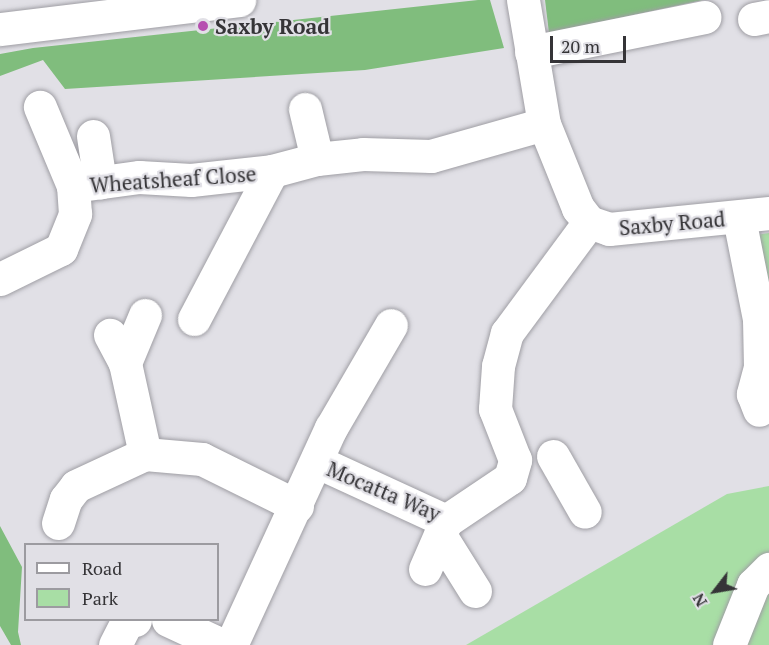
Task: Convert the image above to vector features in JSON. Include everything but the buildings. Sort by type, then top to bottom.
[{"type":"street","points":[[0,29],[116,7],[239,0]]},
{"type":"street","name":"Saxby Road","points":[[523,0],[544,124],[578,208],[589,222],[609,229],[754,216],[760,367],[753,394],[759,410]]},
{"type":"street","points":[[531,52],[705,16]]},
{"type":"street","name":"Wheatsheaf Close","points":[[40,107],[87,184]]},
{"type":"street","points":[[305,109],[317,159]]},
{"type":"street","name":"Wheatsheaf Close","points":[[87,184],[139,177],[191,180],[272,171],[317,159],[363,154],[431,156],[544,124]]},
{"type":"street","points":[[87,184],[93,136]]},
{"type":"street","name":"Wheatsheaf Close","points":[[194,319],[272,171]]},
{"type":"street","name":"Wheatsheaf Close","points":[[0,279],[61,249],[87,184]]},
{"type":"street","points":[[585,512],[561,452],[537,463],[515,460],[495,409],[498,366],[507,333],[589,222]]},
{"type":"street","points":[[125,363],[145,315]]},
{"type":"street","points":[[231,645],[357,379],[391,325]]},
{"type":"street","points":[[110,335],[125,363],[145,454]]},
{"type":"street","points":[[58,523],[66,499],[76,486],[145,454],[202,459],[297,506]]},
{"type":"street","name":"Mocatta Way","points":[[318,462],[443,528],[496,491],[510,478],[515,460]]},
{"type":"street","points":[[424,569],[443,528]]},
{"type":"street","points":[[443,528],[475,591]]},
{"type":"street","points":[[729,645],[753,585],[769,569]]},
{"type":"street","points":[[115,645],[127,621]]},
{"type":"street","points":[[170,621],[222,645]]},
{"type":"green space","points":[[490,0],[504,48],[365,70],[65,89],[43,60],[0,76],[0,54],[33,48]]},
{"type":"green space","points":[[545,0],[703,0],[549,33]]},
{"type":"green space","points":[[769,233],[769,310],[756,235]]},
{"type":"green space","points":[[769,486],[769,645],[466,645],[727,494]]},
{"type":"green space","points":[[0,526],[22,567],[18,632],[21,645],[11,645],[0,626]]},
{"type":"place","name":"Saxby Road","points":[[203,26]]}]
